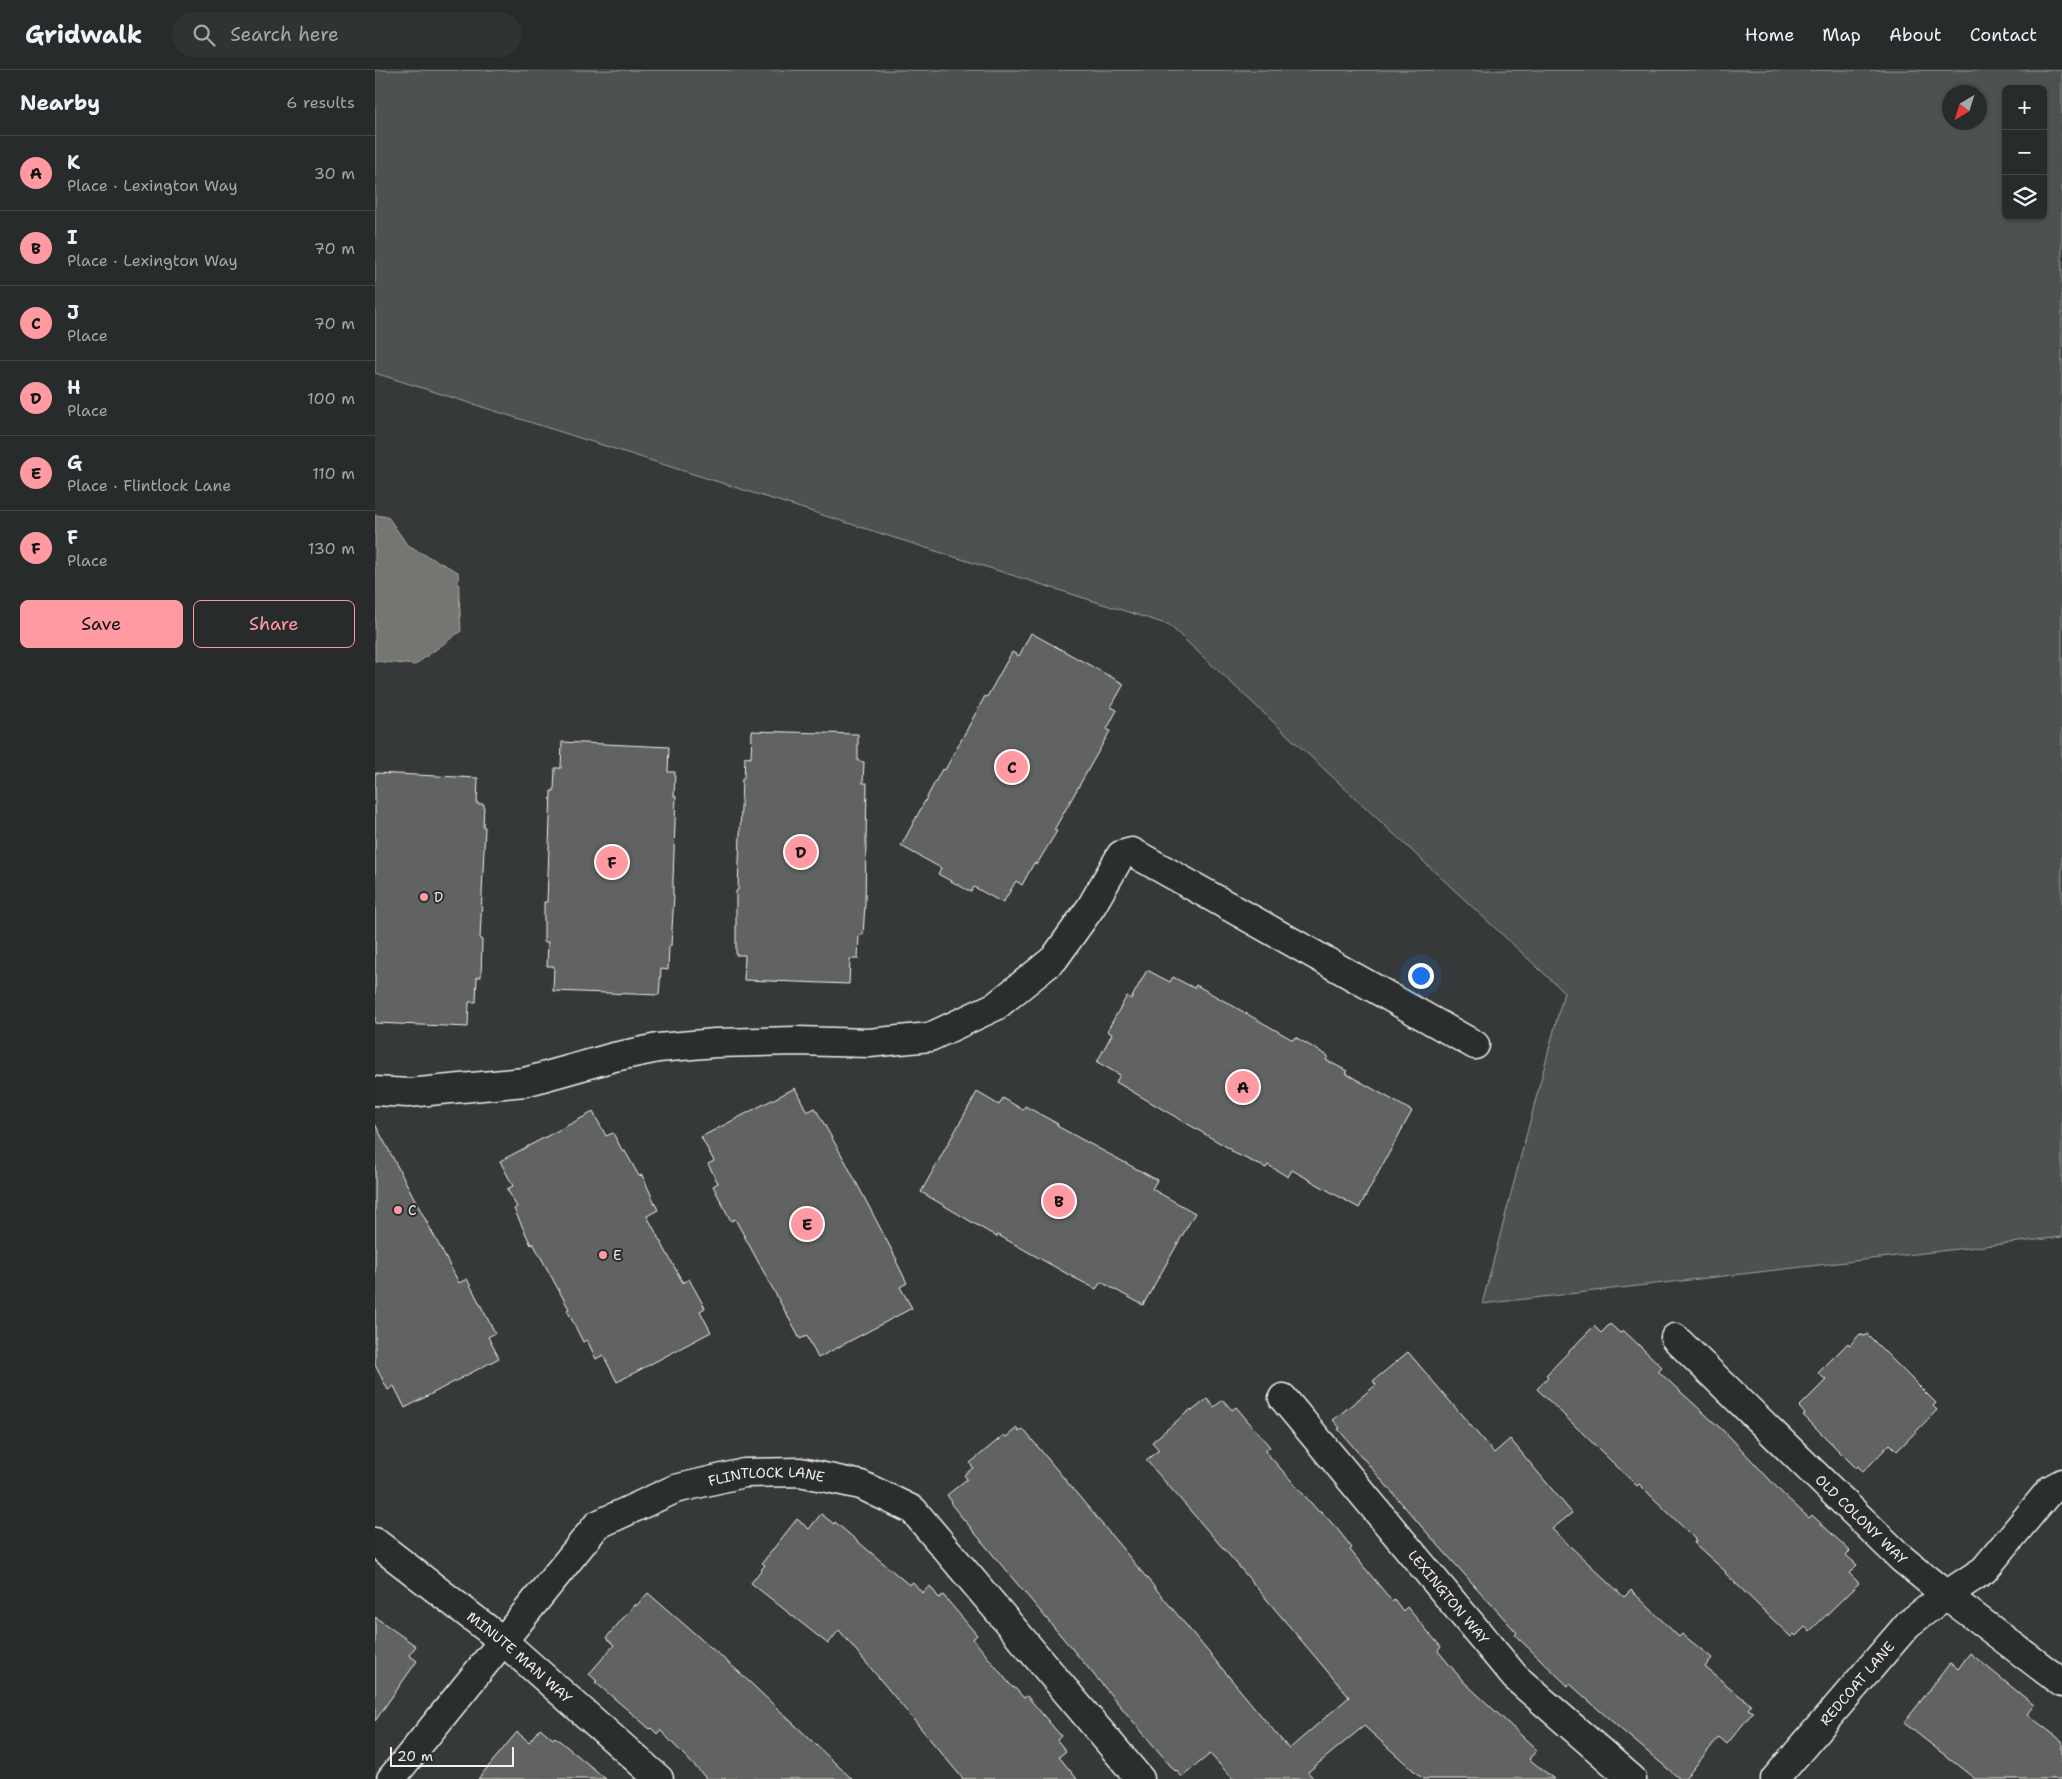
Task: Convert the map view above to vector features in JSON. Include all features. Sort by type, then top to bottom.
[{"type":"street","points":[[375,1091],[408,1093],[525,1082],[615,1057],[658,1048],[715,1043],[796,1041],[869,1044],[930,1037],[996,1006],[1054,959],[1091,907],[1121,855],[1132,852],[1475,1045]]},
{"type":"street","name":"OLD COLONY WAY","points":[[1675,1338],[1901,1558],[1946,1595],[2062,1683]]},
{"type":"street","name":"LEXINGTON WAY","points":[[1283,1398],[1515,1677],[1632,1779]]},
{"type":"street","name":"FLINTLOCK LANE","points":[[391,1779],[597,1525],[675,1489],[744,1473],[800,1472],[861,1484],[913,1510],[1140,1779]]},
{"type":"street","name":"REDCOAT LANE","points":[[1775,1779],[1908,1624],[1946,1595],[1984,1570],[2051,1489],[2062,1483]]},
{"type":"street","name":"MINUTE MAN WAY","points":[[375,1542],[503,1640],[659,1779]]},
{"type":"shaded area","points":[[375,70],[2062,70],[2062,1237],[1482,1304],[1564,992],[1169,625],[375,373]]},
{"type":"shaded area","points":[[375,515],[388,517],[408,546],[458,572],[461,631],[415,665],[375,661]]},
{"type":"building","points":[[1031,633],[1124,684],[1111,707],[1117,710],[1107,729],[1110,731],[1054,830],[1057,831],[1037,864],[1034,863],[1022,885],[1016,881],[1003,903],[974,887],[971,892],[938,874],[941,868],[901,846],[942,769],[945,770],[985,696],[987,697],[1012,652],[1019,656]]},
{"type":"building","points":[[752,731],[858,734],[858,761],[864,762],[863,783],[867,783],[865,904],[863,935],[859,935],[858,959],[850,959],[849,984],[744,980],[745,955],[736,955],[736,891],[738,890],[742,779],[744,779],[745,757],[751,758]]},
{"type":"building","points":[[562,742],[669,747],[668,772],[675,772],[674,796],[676,796],[674,895],[668,970],[661,969],[659,995],[553,991],[554,966],[547,966],[548,942],[544,942],[544,902],[547,902],[551,791],[554,791],[555,768],[561,768]]},
{"type":"building","name":"D","points":[[375,773],[478,778],[477,804],[484,804],[483,827],[485,827],[480,939],[482,940],[481,977],[477,977],[476,1002],[469,1002],[468,1027],[375,1023]]},
{"type":"building","points":[[1147,970],[1170,982],[1173,977],[1194,988],[1196,985],[1293,1040],[1295,1037],[1328,1056],[1326,1060],[1347,1071],[1345,1073],[1412,1111],[1359,1208],[1292,1170],[1288,1177],[1268,1165],[1266,1168],[1232,1152],[1232,1150],[1116,1082],[1120,1075],[1097,1062],[1112,1034],[1107,1031],[1127,996],[1131,999]]},
{"type":"building","points":[[795,1088],[807,1112],[815,1108],[845,1161],[897,1260],[907,1283],[900,1287],[912,1308],[818,1358],[807,1336],[800,1339],[735,1219],[731,1221],[713,1186],[718,1183],[708,1164],[714,1161],[701,1137]]},
{"type":"building","points":[[977,1092],[999,1105],[1003,1098],[1023,1110],[1025,1106],[1058,1124],[1057,1126],[1157,1180],[1152,1189],[1195,1213],[1143,1305],[1101,1282],[1096,1289],[998,1235],[997,1237],[921,1192]]},
{"type":"building","name":"E","points":[[593,1112],[606,1136],[613,1133],[639,1176],[642,1175],[658,1210],[647,1216],[683,1283],[689,1279],[705,1308],[700,1311],[711,1332],[617,1382],[603,1355],[596,1359],[587,1340],[583,1342],[567,1310],[569,1309],[533,1243],[531,1245],[514,1209],[517,1207],[507,1189],[513,1186],[500,1161]]},
{"type":"building","name":"C","points":[[375,1124],[459,1283],[467,1279],[495,1333],[488,1337],[499,1358],[405,1408],[394,1386],[388,1390],[375,1365]]},
{"type":"building","points":[[1610,1324],[1620,1333],[1623,1330],[1662,1367],[1658,1371],[1730,1437],[1783,1494],[1809,1518],[1812,1515],[1850,1551],[1846,1555],[1857,1565],[1849,1573],[1859,1583],[1810,1631],[1805,1627],[1796,1636],[1794,1634],[1791,1637],[1694,1543],[1696,1540],[1639,1484],[1637,1486],[1537,1389],[1548,1377],[1546,1375],[1594,1326],[1601,1333]]},
{"type":"building","points":[[1860,1334],[1864,1336],[1867,1334],[1936,1403],[1933,1406],[1937,1410],[1897,1451],[1890,1444],[1863,1472],[1858,1466],[1856,1468],[1803,1415],[1805,1414],[1799,1407],[1826,1380],[1818,1373],[1848,1343],[1850,1345]]},
{"type":"building","points":[[1408,1352],[1494,1453],[1510,1439],[1572,1513],[1552,1529],[1624,1597],[1631,1590],[1679,1637],[1682,1634],[1712,1658],[1705,1667],[1751,1705],[1748,1709],[1753,1712],[1727,1744],[1719,1737],[1685,1779],[1680,1779],[1570,1684],[1568,1686],[1515,1635],[1517,1633],[1421,1526],[1338,1429],[1340,1428],[1333,1420],[1376,1385],[1373,1381]]},
{"type":"building","points":[[1207,1399],[1214,1407],[1223,1400],[1232,1410],[1236,1407],[1270,1447],[1265,1451],[1319,1512],[1321,1511],[1339,1531],[1352,1548],[1350,1550],[1392,1601],[1394,1599],[1403,1611],[1407,1607],[1441,1647],[1438,1651],[1463,1681],[1537,1750],[1529,1759],[1554,1779],[1423,1779],[1364,1726],[1308,1772],[1314,1779],[1233,1779],[1210,1754],[1182,1777],[998,1561],[951,1504],[952,1502],[947,1495],[967,1479],[964,1475],[973,1468],[970,1463],[1004,1435],[1006,1437],[1017,1428],[1019,1432],[1023,1429],[1289,1749],[1349,1697],[1146,1460],[1159,1450],[1152,1442],[1191,1409],[1192,1411]]},
{"type":"building","points":[[821,1514],[834,1524],[835,1522],[909,1585],[913,1582],[922,1593],[930,1586],[939,1598],[943,1595],[977,1635],[973,1639],[1013,1688],[1024,1698],[1027,1696],[1061,1736],[1057,1740],[1066,1751],[1059,1757],[1077,1779],[963,1779],[839,1630],[828,1644],[751,1583],[765,1565],[762,1563],[797,1519],[809,1529]]},
{"type":"building","points":[[648,1593],[739,1672],[852,1779],[707,1779],[660,1730],[657,1734],[650,1729],[595,1682],[597,1681],[589,1674],[614,1645],[606,1638],[635,1604],[636,1606]]},
{"type":"building","points":[[375,1617],[416,1646],[409,1655],[417,1661],[375,1721]]},
{"type":"building","points":[[1970,1653],[2034,1705],[2027,1714],[2062,1741],[2062,1779],[1975,1779],[1904,1723],[1950,1663],[1958,1669]]},
{"type":"building","points":[[540,1728],[553,1739],[555,1737],[606,1779],[478,1779],[517,1732],[529,1742]]},
{"type":"place","name":"J","points":[[1012,767]]},
{"type":"place","name":"H","points":[[801,852]]},
{"type":"place","name":"F","points":[[612,862]]},
{"type":"place","name":"D","points":[[424,897]]},
{"type":"place","name":"K","points":[[1243,1087]]},
{"type":"place","name":"I","points":[[1059,1201]]},
{"type":"place","name":"C","points":[[398,1210]]},
{"type":"place","name":"G","points":[[807,1224]]},
{"type":"place","name":"E","points":[[603,1255]]}]
